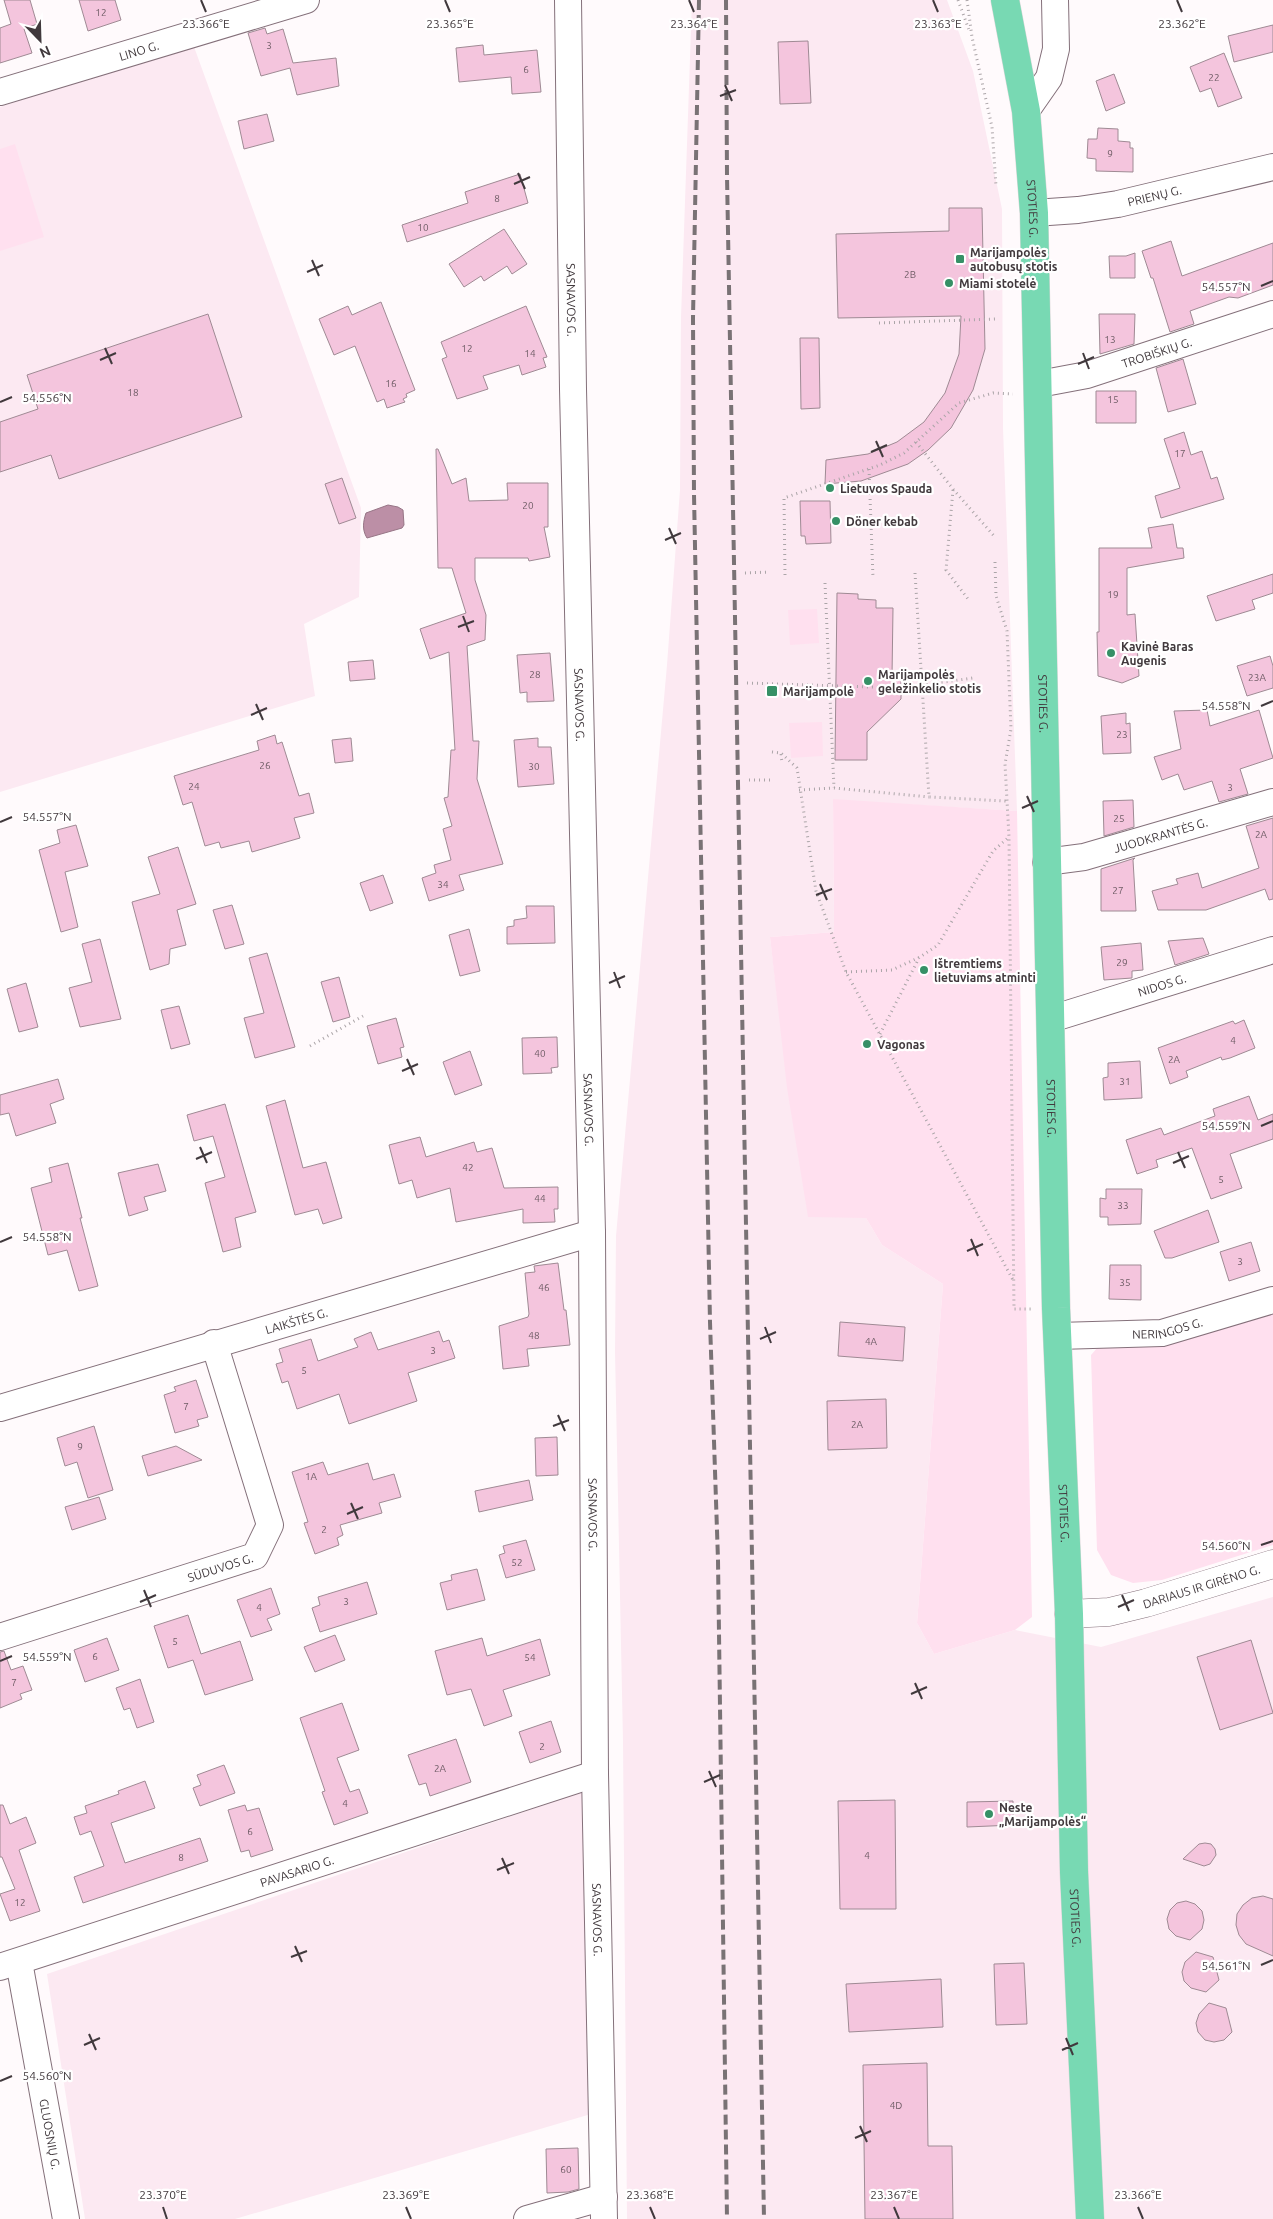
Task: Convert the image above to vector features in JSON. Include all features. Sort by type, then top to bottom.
[{"type":"main road","name":"STOTIES G.","points":[[1005,0],[1026,111],[1034,213],[1056,1308],[1070,1614],[1074,1872],[1090,2219]]},
{"type":"street","name":"LINO G.","points":[[0,92],[306,0]]},
{"type":"street","name":"SASNAVOS G.","points":[[568,0],[574,408],[592,1233],[595,1774],[604,2208]]},
{"type":"street","points":[[1026,111],[1049,78],[1056,49],[1054,0]]},
{"type":"street","name":"PRIENŲ G.","points":[[1034,213],[1078,210],[1118,204],[1273,167]]},
{"type":"street","name":"TROBIŠKIŲ G.","points":[[1039,390],[1273,314]]},
{"type":"street","name":"JUODKRANTĖS G.","points":[[1046,862],[1084,857],[1273,802]]},
{"type":"street","name":"NIDOS G.","points":[[1051,1019],[1273,950]]},
{"type":"street","name":"LAIKŠTĖS G.","points":[[0,1408],[214,1343],[592,1233]]},
{"type":"street","name":"NERINGOS G.","points":[[1058,1336],[1162,1333],[1273,1300]]},
{"type":"street","name":"SŪDUVOS G.","points":[[0,1637],[255,1556],[270,1525],[214,1343]]},
{"type":"street","name":"DARIAUS IR GIRĖNO G.","points":[[1070,1614],[1109,1612],[1146,1603],[1273,1564]]},
{"type":"street","name":"PAVASARIO G.","points":[[9,1965],[595,1774]]},
{"type":"street","name":"GLUOSNIŲ G.","points":[[9,1965],[66,2219]]},
{"type":"street","points":[[527,2219],[604,2208]]},
{"type":"path","points":[[958,0],[972,37]]},
{"type":"path","points":[[967,0],[972,37],[992,127],[996,186]]},
{"type":"path","points":[[920,317],[920,322]]},
{"type":"path","points":[[879,323],[994,319]]},
{"type":"path","points":[[785,575],[784,498],[869,469],[904,453],[959,403],[993,393],[1039,390]]},
{"type":"path","points":[[916,442],[953,489],[994,536]]},
{"type":"path","points":[[869,469],[873,578]]},
{"type":"path","points":[[953,489],[946,570],[968,599]]},
{"type":"path","points":[[995,562],[996,596],[1007,631],[1011,729],[1005,764],[1009,837],[1014,1309],[1056,1308]]},
{"type":"path","points":[[745,573],[770,572]]},
{"type":"path","points":[[915,573],[929,797]]},
{"type":"path","points":[[825,583],[834,788]]},
{"type":"path","points":[[747,683],[901,688],[973,678]]},
{"type":"path","points":[[772,752],[781,753],[797,768],[816,891],[846,972],[1014,1281]]},
{"type":"path","points":[[781,753],[782,763]]},
{"type":"path","points":[[749,780],[772,780]]},
{"type":"path","points":[[799,790],[834,788],[929,797],[1006,801]]},
{"type":"path","points":[[846,972],[892,970],[920,957],[938,945],[993,851],[1009,837]]},
{"type":"path","points":[[880,1035],[920,957]]},
{"type":"path","points":[[310,1046],[363,1016]]},
{"type":"shaded area","points":[[692,0],[947,0],[973,71],[1002,209],[1003,428],[1017,811],[833,800],[834,932],[770,937],[777,994],[866,1218],[882,1245],[943,1284],[917,1623],[934,1654],[1015,1630],[1101,1647],[1273,1597],[1273,2219],[627,2219],[623,1741],[615,1352],[616,1236],[667,665],[680,490],[681,317]]},
{"type":"shaded area","points":[[193,44],[361,508],[359,597],[304,624],[315,696],[0,792],[0,107]]},
{"type":"shaded area","points":[[15,144],[44,237],[0,251],[0,149]]},
{"type":"shaded area","points":[[388,505],[403,510],[404,525],[402,528],[367,538],[364,532],[366,513]]},
{"type":"shaded area","points":[[817,609],[819,643],[790,645],[788,610]]},
{"type":"shaded area","points":[[822,722],[823,756],[791,758],[789,723]]},
{"type":"shaded area","points":[[833,799],[1017,811],[1032,1617],[1015,1630],[934,1654],[917,1623],[943,1284],[882,1245],[866,1218],[808,1217],[787,1088],[770,937],[834,932]]},
{"type":"shaded area","points":[[1273,1313],[1273,1545],[1162,1580],[1133,1583],[1111,1575],[1097,1550],[1091,1355],[1098,1347]]},
{"type":"shaded area","points":[[585,1791],[591,2114],[235,2219],[85,2219],[47,1974]]},
{"type":"building","points":[[4,0],[30,0],[37,24],[24,29],[32,53],[0,63],[0,28],[11,24]]},
{"type":"building","points":[[79,0],[115,0],[121,20],[88,31]]},
{"type":"building","points":[[1273,25],[1273,52],[1234,62],[1228,36]]},
{"type":"building","points":[[265,28],[267,34],[283,29],[293,63],[336,58],[339,86],[297,95],[290,68],[261,76],[248,33]]},
{"type":"building","points":[[808,41],[811,103],[780,104],[778,42]]},
{"type":"building","points":[[483,45],[484,55],[537,50],[541,92],[512,94],[511,77],[459,82],[456,48]]},
{"type":"building","points":[[1224,53],[1242,98],[1218,107],[1211,88],[1200,92],[1190,67]]},
{"type":"building","points":[[1114,74],[1125,103],[1106,111],[1096,81]]},
{"type":"building","points":[[267,114],[274,141],[244,149],[238,121]]},
{"type":"building","points":[[1098,128],[1118,129],[1118,141],[1130,142],[1130,148],[1133,148],[1133,172],[1096,171],[1096,159],[1087,158],[1088,139],[1097,139]]},
{"type":"building","points":[[520,174],[528,203],[407,242],[402,225],[468,203],[465,192]]},
{"type":"building","points":[[949,208],[982,208],[985,349],[973,390],[951,428],[928,450],[908,464],[861,481],[825,484],[826,460],[868,454],[897,442],[924,422],[945,393],[959,354],[961,316],[838,318],[836,234],[949,231]]},
{"type":"building","points":[[504,229],[527,264],[512,274],[507,266],[484,281],[481,276],[464,287],[449,264]]},
{"type":"building","points":[[1171,241],[1182,276],[1273,243],[1273,285],[1238,298],[1229,297],[1190,311],[1194,324],[1170,332],[1153,278],[1151,278],[1142,251]]},
{"type":"building","points":[[1135,253],[1135,278],[1110,278],[1109,256],[1126,256]]},
{"type":"building","points":[[381,302],[415,390],[406,394],[407,397],[403,399],[405,402],[387,408],[384,399],[377,402],[355,346],[334,355],[319,319],[348,306],[352,315]]},
{"type":"building","points":[[526,306],[547,357],[543,358],[546,367],[522,375],[519,365],[483,376],[488,389],[457,399],[442,359],[447,357],[441,342]]},
{"type":"building","points":[[208,314],[242,417],[59,479],[51,455],[0,472],[0,422],[38,409],[27,375]]},
{"type":"building","points":[[1099,314],[1135,314],[1134,344],[1100,354]]},
{"type":"building","points":[[800,338],[819,338],[820,408],[801,409]]},
{"type":"building","points":[[1183,359],[1196,404],[1168,412],[1156,368]]},
{"type":"building","points":[[1096,391],[1136,391],[1136,423],[1096,423]]},
{"type":"building","points":[[1184,432],[1191,455],[1202,451],[1211,479],[1217,477],[1224,499],[1161,518],[1155,496],[1180,488],[1164,439]]},
{"type":"building","points":[[436,449],[438,449],[452,484],[466,478],[469,501],[508,500],[507,483],[548,483],[548,527],[544,527],[550,557],[529,561],[528,558],[475,558],[475,580],[486,615],[485,640],[467,646],[473,741],[479,741],[477,779],[503,864],[459,875],[464,890],[429,901],[422,878],[436,873],[434,865],[451,860],[443,829],[452,826],[444,798],[448,797],[451,750],[455,750],[449,652],[430,659],[420,629],[466,613],[452,568],[438,568]]},
{"type":"building","points":[[342,478],[356,518],[339,524],[325,484]]},
{"type":"building","points":[[800,501],[830,501],[831,543],[806,544],[805,536],[801,536]]},
{"type":"building","points":[[1173,524],[1177,548],[1183,548],[1184,558],[1127,568],[1127,615],[1135,614],[1139,676],[1122,683],[1098,676],[1099,548],[1152,548],[1148,528]]},
{"type":"building","points":[[1273,574],[1273,593],[1252,600],[1255,609],[1216,621],[1207,596]]},
{"type":"building","name":"Marijampolės geležinkelio stotis","points":[[837,593],[858,594],[858,599],[876,600],[876,608],[893,608],[892,676],[901,677],[901,699],[867,732],[867,760],[835,760]]},
{"type":"building","points":[[550,653],[554,701],[527,702],[527,692],[520,693],[517,655]]},
{"type":"building","points":[[1270,656],[1273,666],[1273,688],[1247,696],[1237,666]]},
{"type":"building","points":[[373,660],[375,679],[350,681],[348,662]]},
{"type":"building","points":[[1207,710],[1210,726],[1259,710],[1273,758],[1240,769],[1248,794],[1219,802],[1212,781],[1184,790],[1178,774],[1162,780],[1154,757],[1181,749],[1174,711]]},
{"type":"building","points":[[1126,713],[1126,724],[1130,723],[1131,753],[1103,754],[1101,716]]},
{"type":"building","points":[[275,735],[277,744],[282,742],[299,796],[309,793],[314,813],[294,818],[300,838],[252,852],[249,841],[221,848],[219,842],[205,846],[192,802],[183,805],[174,776],[259,750],[257,741]]},
{"type":"building","points":[[351,738],[353,761],[335,763],[332,740]]},
{"type":"building","points":[[538,738],[538,747],[551,747],[554,784],[518,787],[514,740]]},
{"type":"building","points":[[1133,800],[1134,827],[1104,836],[1103,801]]},
{"type":"building","points":[[1273,818],[1273,899],[1269,900],[1265,889],[1206,910],[1158,910],[1152,891],[1178,884],[1176,879],[1198,873],[1202,888],[1259,868],[1246,826]]},
{"type":"building","points":[[76,825],[88,866],[65,872],[78,927],[61,932],[39,850],[60,843],[57,830]]},
{"type":"building","points":[[178,847],[196,904],[177,910],[186,945],[170,949],[169,964],[150,970],[132,902],[160,894],[148,857]]},
{"type":"building","points":[[1135,858],[1133,860],[1136,911],[1101,911],[1101,869]]},
{"type":"building","points":[[383,875],[393,903],[370,911],[360,883]]},
{"type":"building","points":[[232,905],[244,944],[225,949],[213,910]]},
{"type":"building","points":[[526,906],[554,906],[555,943],[507,944],[507,927],[514,926],[514,920],[527,918]]},
{"type":"building","points":[[469,929],[480,971],[460,976],[449,935]]},
{"type":"building","points":[[1203,938],[1209,954],[1175,965],[1168,941]]},
{"type":"building","points":[[100,939],[121,1019],[80,1027],[69,988],[92,982],[82,944]]},
{"type":"building","points":[[1141,943],[1143,970],[1132,971],[1132,978],[1104,980],[1101,947]]},
{"type":"building","points":[[267,953],[295,1047],[255,1058],[244,1018],[264,1013],[249,958]]},
{"type":"building","points":[[339,977],[350,1017],[333,1022],[321,982]]},
{"type":"building","points":[[26,983],[38,1027],[19,1032],[7,989]]},
{"type":"building","points":[[179,1006],[190,1044],[171,1049],[161,1010]]},
{"type":"building","points":[[396,1018],[404,1047],[400,1048],[402,1057],[378,1064],[367,1026]]},
{"type":"building","points":[[1244,1020],[1255,1048],[1230,1058],[1222,1060],[1221,1057],[1186,1071],[1188,1077],[1170,1084],[1158,1048],[1233,1021],[1235,1024]]},
{"type":"building","points":[[557,1037],[558,1067],[551,1068],[552,1073],[523,1074],[522,1038]]},
{"type":"building","points":[[470,1051],[482,1085],[455,1095],[443,1062]]},
{"type":"building","points":[[1140,1061],[1142,1098],[1104,1100],[1103,1078],[1108,1077],[1108,1063]]},
{"type":"building","points":[[58,1079],[64,1099],[50,1104],[56,1123],[16,1136],[9,1113],[0,1115],[0,1095]]},
{"type":"building","points":[[1249,1096],[1258,1120],[1273,1114],[1273,1139],[1230,1154],[1242,1188],[1211,1199],[1192,1148],[1156,1160],[1158,1167],[1137,1174],[1126,1140],[1161,1128],[1164,1135],[1215,1116],[1213,1109]]},
{"type":"building","points":[[285,1100],[303,1168],[326,1162],[342,1218],[323,1224],[318,1209],[295,1215],[266,1106]]},
{"type":"building","points":[[225,1104],[256,1212],[235,1218],[241,1247],[223,1252],[205,1183],[225,1177],[213,1136],[194,1141],[187,1115]]},
{"type":"building","points":[[420,1137],[426,1157],[474,1142],[477,1152],[492,1148],[504,1188],[558,1187],[558,1209],[554,1209],[555,1222],[523,1223],[523,1209],[456,1222],[450,1188],[417,1198],[412,1180],[399,1184],[389,1145]]},
{"type":"building","points":[[68,1163],[98,1286],[79,1291],[67,1250],[48,1255],[31,1188],[52,1182],[49,1168]]},
{"type":"building","points":[[158,1164],[166,1191],[144,1197],[148,1210],[129,1216],[118,1173]]},
{"type":"building","points":[[1106,1189],[1142,1189],[1141,1224],[1108,1225],[1108,1217],[1100,1217],[1100,1198],[1106,1199]]},
{"type":"building","points":[[1208,1210],[1219,1242],[1172,1258],[1165,1258],[1154,1231]]},
{"type":"building","points":[[1251,1242],[1260,1271],[1229,1281],[1220,1252]]},
{"type":"building","points":[[558,1263],[570,1345],[527,1349],[529,1366],[503,1369],[499,1326],[528,1317],[525,1273],[535,1272],[534,1266]]},
{"type":"building","points":[[1110,1265],[1141,1265],[1141,1300],[1109,1299]]},
{"type":"building","points":[[840,1322],[905,1327],[903,1361],[838,1356]]},
{"type":"building","points":[[439,1331],[443,1342],[449,1340],[455,1358],[408,1373],[417,1401],[349,1424],[339,1394],[297,1409],[288,1381],[282,1383],[276,1364],[283,1362],[279,1349],[311,1339],[318,1361],[358,1347],[354,1339],[371,1332],[378,1350]]},
{"type":"building","points":[[196,1380],[208,1417],[197,1420],[199,1426],[175,1433],[164,1395],[176,1391],[174,1387]]},
{"type":"building","points":[[886,1399],[887,1448],[828,1450],[827,1401]]},
{"type":"building","points":[[94,1426],[113,1490],[88,1498],[77,1462],[65,1466],[57,1438]]},
{"type":"building","points":[[557,1437],[558,1475],[536,1476],[535,1438]]},
{"type":"building","points":[[176,1446],[202,1460],[148,1476],[142,1456]]},
{"type":"building","points":[[323,1462],[328,1475],[368,1463],[373,1480],[394,1474],[401,1497],[379,1503],[382,1513],[340,1525],[343,1535],[337,1538],[339,1545],[315,1554],[304,1523],[308,1522],[292,1472]]},
{"type":"building","points":[[529,1480],[533,1500],[479,1512],[475,1491]]},
{"type":"building","points":[[99,1497],[106,1519],[72,1530],[65,1507]]},
{"type":"building","points":[[526,1540],[535,1570],[506,1578],[499,1555],[505,1553],[503,1546]]},
{"type":"building","points":[[477,1569],[485,1600],[447,1610],[440,1583],[452,1580],[451,1575]]},
{"type":"building","points":[[367,1582],[377,1614],[320,1632],[312,1608],[320,1605],[318,1597]]},
{"type":"building","points":[[271,1588],[280,1614],[267,1619],[272,1630],[251,1637],[237,1600]]},
{"type":"building","points":[[188,1615],[201,1654],[240,1641],[253,1680],[205,1695],[193,1660],[168,1668],[154,1626]]},
{"type":"building","points":[[335,1635],[345,1660],[315,1672],[304,1647]]},
{"type":"building","points":[[107,1638],[119,1670],[85,1682],[74,1650]]},
{"type":"building","points":[[482,1638],[487,1656],[540,1639],[550,1675],[503,1690],[512,1716],[484,1726],[471,1689],[447,1695],[435,1651]]},
{"type":"building","points":[[1251,1640],[1273,1713],[1220,1730],[1197,1657]]},
{"type":"building","points":[[4,1651],[11,1670],[23,1666],[32,1690],[20,1694],[22,1699],[0,1708],[0,1652]]},
{"type":"building","points":[[140,1679],[154,1722],[137,1728],[130,1708],[124,1710],[116,1688]]},
{"type":"building","points":[[342,1703],[359,1750],[337,1758],[350,1792],[359,1789],[368,1813],[334,1825],[322,1792],[325,1791],[300,1718]]},
{"type":"building","points":[[551,1721],[561,1752],[530,1763],[519,1732]]},
{"type":"building","points":[[456,1739],[471,1782],[430,1796],[426,1783],[419,1785],[408,1755]]},
{"type":"building","points":[[224,1765],[235,1793],[200,1806],[193,1788],[201,1785],[197,1775]]},
{"type":"building","points":[[145,1781],[155,1808],[111,1823],[125,1863],[200,1838],[208,1861],[83,1903],[74,1877],[104,1866],[91,1831],[80,1835],[74,1817],[87,1813],[85,1806],[119,1794],[118,1791]]},
{"type":"building","points":[[895,1800],[896,1909],[840,1909],[838,1801]]},
{"type":"building","points":[[1013,1801],[1013,1825],[967,1827],[967,1802]]},
{"type":"building","points":[[0,1805],[3,1805],[10,1824],[26,1817],[36,1843],[19,1850],[40,1911],[10,1921],[0,1894],[15,1889],[2,1857],[0,1857]]},
{"type":"building","points":[[245,1805],[247,1811],[259,1808],[273,1850],[251,1857],[249,1850],[241,1852],[228,1810]]},
{"type":"building","points":[[1199,1844],[1211,1844],[1215,1849],[1216,1855],[1210,1864],[1204,1866],[1183,1859]]},
{"type":"building","points":[[1263,1896],[1273,1899],[1273,1956],[1246,1944],[1239,1935],[1236,1925],[1237,1914],[1243,1905],[1252,1898]]},
{"type":"building","points":[[1186,1901],[1195,1904],[1202,1911],[1204,1920],[1202,1929],[1190,1940],[1176,1936],[1169,1929],[1167,1919],[1170,1910],[1177,1903]]},
{"type":"building","points":[[1196,1952],[1213,1957],[1219,1980],[1206,1992],[1191,1988],[1184,1981],[1182,1972],[1185,1962]]},
{"type":"building","points":[[1024,1963],[1027,2024],[996,2025],[994,1964]]},
{"type":"building","points":[[941,1979],[943,2027],[849,2032],[846,1984]]},
{"type":"building","points":[[1209,2003],[1226,2008],[1232,2032],[1224,2040],[1214,2042],[1205,2040],[1198,2032],[1196,2023],[1199,2014]]},
{"type":"building","points":[[927,2063],[928,2146],[952,2146],[953,2219],[865,2219],[863,2065]]},
{"type":"building","points":[[578,2148],[579,2189],[568,2192],[547,2193],[546,2149]]},
{"type":"railway","points":[[699,0],[693,318],[694,494],[710,1322],[718,1560],[727,2219]]},
{"type":"railway","points":[[726,0],[727,176],[764,2219]]},
{"type":"place","name":"Marijampolės autobusų stotis","points":[[960,259]]},
{"type":"place","name":"Miami stotelė","points":[[949,283]]},
{"type":"place","name":"Lietuvos Spauda","points":[[830,488]]},
{"type":"place","name":"Döner kebab","points":[[836,521]]},
{"type":"place","name":"Kavinė Baras Augenis","points":[[1111,653]]},
{"type":"place","name":"Marijampolės geležinkelio stotis","points":[[868,681]]},
{"type":"place","name":"Marijampolė","points":[[772,691]]},
{"type":"place","name":"Ištremtiems lietuviams atminti","points":[[924,970]]},
{"type":"place","name":"Vagonas","points":[[867,1044]]},
{"type":"place","name":"Neste „Marijampolės“","points":[[989,1814]]}]
